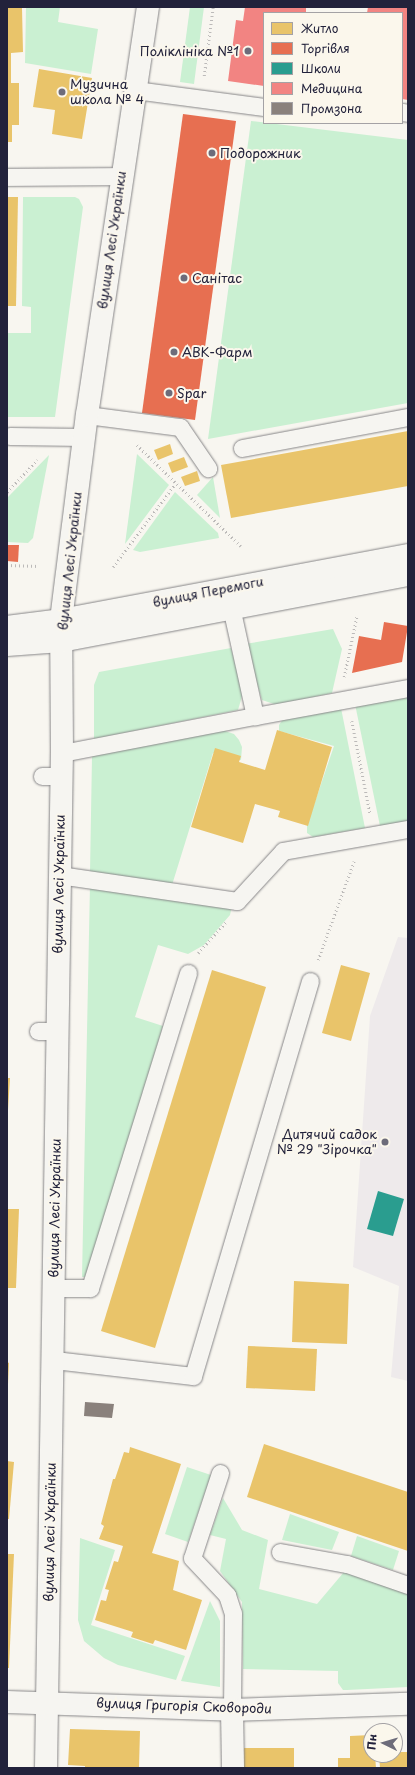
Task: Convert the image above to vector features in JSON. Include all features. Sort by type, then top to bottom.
[{"type":"street","name":"вулиця Лесі Українки","points":[[46,1768],[54,1360],[54,1288],[48,1031],[59,875],[52,776],[62,753],[61,630],[84,437],[148,7]]},
{"type":"street","name":"вулиця Перемоги","points":[[7,646],[61,630],[408,555]]},
{"type":"street","name":"вулиця Перемоги","points":[[7,627],[61,630],[231,607],[408,575]]},
{"type":"street","name":"вулиця Григорія Сковороди","points":[[7,1702],[47,1702],[232,1710],[408,1704]]},
{"type":"street","points":[[232,1710],[232,1768]]},
{"type":"lane","points":[[136,90],[263,107]]},
{"type":"lane","points":[[7,177],[122,176]]},
{"type":"lane","points":[[87,415],[180,427],[208,468]]},
{"type":"lane","points":[[242,448],[408,417]]},
{"type":"lane","points":[[10,436],[84,437]]},
{"type":"lane","points":[[231,607],[255,716]]},
{"type":"lane","points":[[62,753],[408,688]]},
{"type":"lane","points":[[59,875],[237,901],[283,851],[408,829]]},
{"type":"lane","points":[[54,1288],[90,1288],[188,973]]},
{"type":"lane","points":[[54,1360],[193,1376],[310,981]]},
{"type":"lane","points":[[220,1473],[192,1558],[227,1594],[233,1613],[232,1710]]},
{"type":"lane","points":[[280,1552],[347,1564],[408,1585]]},
{"type":"path","points":[[201,98],[213,7]]},
{"type":"path","points":[[134,443],[241,546]]},
{"type":"path","points":[[7,492],[40,457]]},
{"type":"path","points":[[113,567],[175,484]]},
{"type":"path","points":[[7,565],[39,566]]},
{"type":"path","points":[[339,701],[357,615]]},
{"type":"path","points":[[310,981],[369,836],[355,740]]},
{"type":"path","points":[[188,973],[195,956],[233,914],[237,901]]},
{"type":"shaded area","name":"Дитячий садок № 29 \"Зірочка\"","points":[[398,937],[408,938],[408,1381],[391,1377],[399,1286],[353,1267],[370,1016]]},
{"type":"green space","points":[[26,7],[60,7],[58,22],[98,29],[91,74],[25,63]]},
{"type":"green space","points":[[190,7],[204,7],[194,84],[180,82]]},
{"type":"green space","points":[[251,121],[263,122],[263,124],[276,124],[408,140],[408,403],[208,439]]},
{"type":"green space","points":[[23,197],[75,197],[79,199],[83,207],[55,417],[7,417],[7,333],[31,333],[31,307],[22,306]]},
{"type":"green space","points":[[137,454],[169,485],[125,544]]},
{"type":"green space","points":[[49,455],[33,538],[28,543],[7,542],[7,498]]},
{"type":"green space","points":[[213,477],[220,518],[197,495]]},
{"type":"green space","points":[[175,492],[218,533],[219,538],[140,552],[133,550]]},
{"type":"green space","points":[[333,629],[342,649],[332,693],[277,705],[262,700],[245,644]]},
{"type":"green space","points":[[231,648],[243,693],[238,710],[94,739],[94,685],[99,672]]},
{"type":"green space","points":[[408,694],[408,821],[380,826],[355,704]]},
{"type":"green space","points":[[341,708],[365,828],[313,837],[307,833],[307,825],[334,746],[279,731],[279,725],[283,719]]},
{"type":"green space","points":[[222,730],[234,734],[239,740],[242,747],[241,760],[213,753],[172,885],[90,873],[92,756]]},
{"type":"green space","points":[[90,884],[232,906],[230,915],[204,945],[188,954],[158,945],[135,1017],[163,1026],[86,1277],[82,1277]]},
{"type":"green space","points":[[187,1467],[211,1475],[188,1542],[165,1534]]},
{"type":"green space","points":[[223,1498],[242,1530],[268,1540],[259,1589],[317,1604],[344,1572],[408,1594],[408,1687],[343,1690],[338,1683],[338,1671],[243,1669],[242,1602],[220,1571],[226,1539],[210,1535]]},
{"type":"green space","points":[[290,1514],[339,1532],[332,1550],[282,1540]]},
{"type":"green space","points":[[357,1536],[399,1551],[393,1570],[351,1556]]},
{"type":"green space","points":[[80,1538],[115,1550],[91,1625],[185,1656],[176,1680],[118,1665],[104,1658],[84,1641],[78,1620]]},
{"type":"green space","points":[[210,1601],[220,1621],[220,1687],[181,1681]]},
{"type":"building: Житло","points":[[7,8],[22,8],[23,52],[11,53],[11,83],[19,83],[19,125],[12,125],[12,142],[7,142]]},
{"type":"building: Житло","name":"Музична школа № 4","points":[[39,69],[92,78],[82,139],[52,134],[55,110],[33,107]]},
{"type":"building: Житло","points":[[7,197],[18,197],[16,306],[7,306]]},
{"type":"building: Житло","points":[[408,431],[408,486],[231,518],[221,465]]},
{"type":"building: Житло","points":[[170,444],[173,454],[158,460],[154,450]]},
{"type":"building: Житло","points":[[184,457],[188,467],[172,473],[168,463]]},
{"type":"building: Житло","points":[[197,471],[200,481],[185,486],[181,477]]},
{"type":"building: Житло","points":[[277,730],[332,747],[308,826],[278,817],[280,811],[255,804],[243,843],[191,827],[215,748],[241,756],[239,762],[265,770]]},
{"type":"building: Житло","points":[[341,965],[370,973],[351,1041],[322,1033]]},
{"type":"building: Житло","points":[[212,970],[266,987],[155,1348],[101,1331]]},
{"type":"building: Житло","points":[[7,1078],[10,1078],[8,1110],[7,1110]]},
{"type":"building: Житло","points":[[7,1209],[19,1209],[16,1288],[7,1288]]},
{"type":"building: Житло","points":[[294,1281],[349,1284],[347,1344],[292,1342]]},
{"type":"building: Житло","points":[[248,1346],[317,1349],[315,1391],[246,1388]]},
{"type":"building: Житло","points":[[7,1362],[9,1363],[8,1384],[7,1384]]},
{"type":"building: Житло","points":[[264,1444],[408,1492],[408,1551],[247,1497]]},
{"type":"building: Житло","points":[[130,1447],[181,1464],[152,1553],[179,1561],[173,1590],[202,1600],[186,1650],[155,1640],[153,1644],[131,1637],[133,1632],[95,1620],[101,1600],[106,1601],[109,1590],[105,1589],[114,1561],[118,1562],[123,1546],[99,1539],[104,1526],[101,1524],[113,1479],[115,1479],[124,1452],[129,1453]]},
{"type":"building: Житло","points":[[7,1461],[14,1462],[9,1519],[7,1519]]},
{"type":"building: Житло","points":[[7,1554],[14,1554],[9,1668],[7,1668]]},
{"type":"building: Житло","points":[[70,1729],[140,1731],[139,1767],[85,1768],[85,1766],[68,1765]]},
{"type":"building: Житло","points":[[363,1735],[363,1763],[376,1763],[376,1768],[338,1768],[338,1758],[350,1758],[350,1736]]},
{"type":"building: Житло","points":[[243,1748],[294,1748],[294,1768],[243,1768]]},
{"type":"building: Житло","points":[[403,1752],[408,1752],[408,1768],[380,1768],[380,1763],[403,1763]]},
{"type":"building: Торгівля","points":[[183,114],[236,121],[195,420],[142,413]]},
{"type":"building: Торгівля","points":[[7,545],[19,545],[18,562],[7,561]]},
{"type":"building: Торгівля","points":[[384,622],[408,626],[402,662],[352,673],[359,636],[381,640]]},
{"type":"building: Школи","points":[[378,1191],[404,1199],[393,1236],[367,1229]]},
{"type":"building: Медицина","name":"Поліклініка №1","points":[[245,7],[306,7],[306,12],[263,12],[263,86],[228,81],[236,20],[243,21]]},
{"type":"building: Медицина","points":[[368,7],[408,7],[408,100],[403,99],[403,12],[367,12]]},
{"type":"building: Промзона","points":[[85,1402],[114,1404],[112,1418],[84,1416]]},
{"type":"place","name":"Поліклініка №1","points":[[248,51]]},
{"type":"place","name":"Музична школа № 4","points":[[62,92]]},
{"type":"place","name":"Подорожник","points":[[212,153]]},
{"type":"place","name":"Санітас","points":[[184,278]]},
{"type":"place","name":"АВК-Фарм","points":[[174,352]]},
{"type":"place","name":"Spar","points":[[169,393]]},
{"type":"place","name":"Дитячий садок № 29 \"Зірочка\"","points":[[385,1142]]}]
